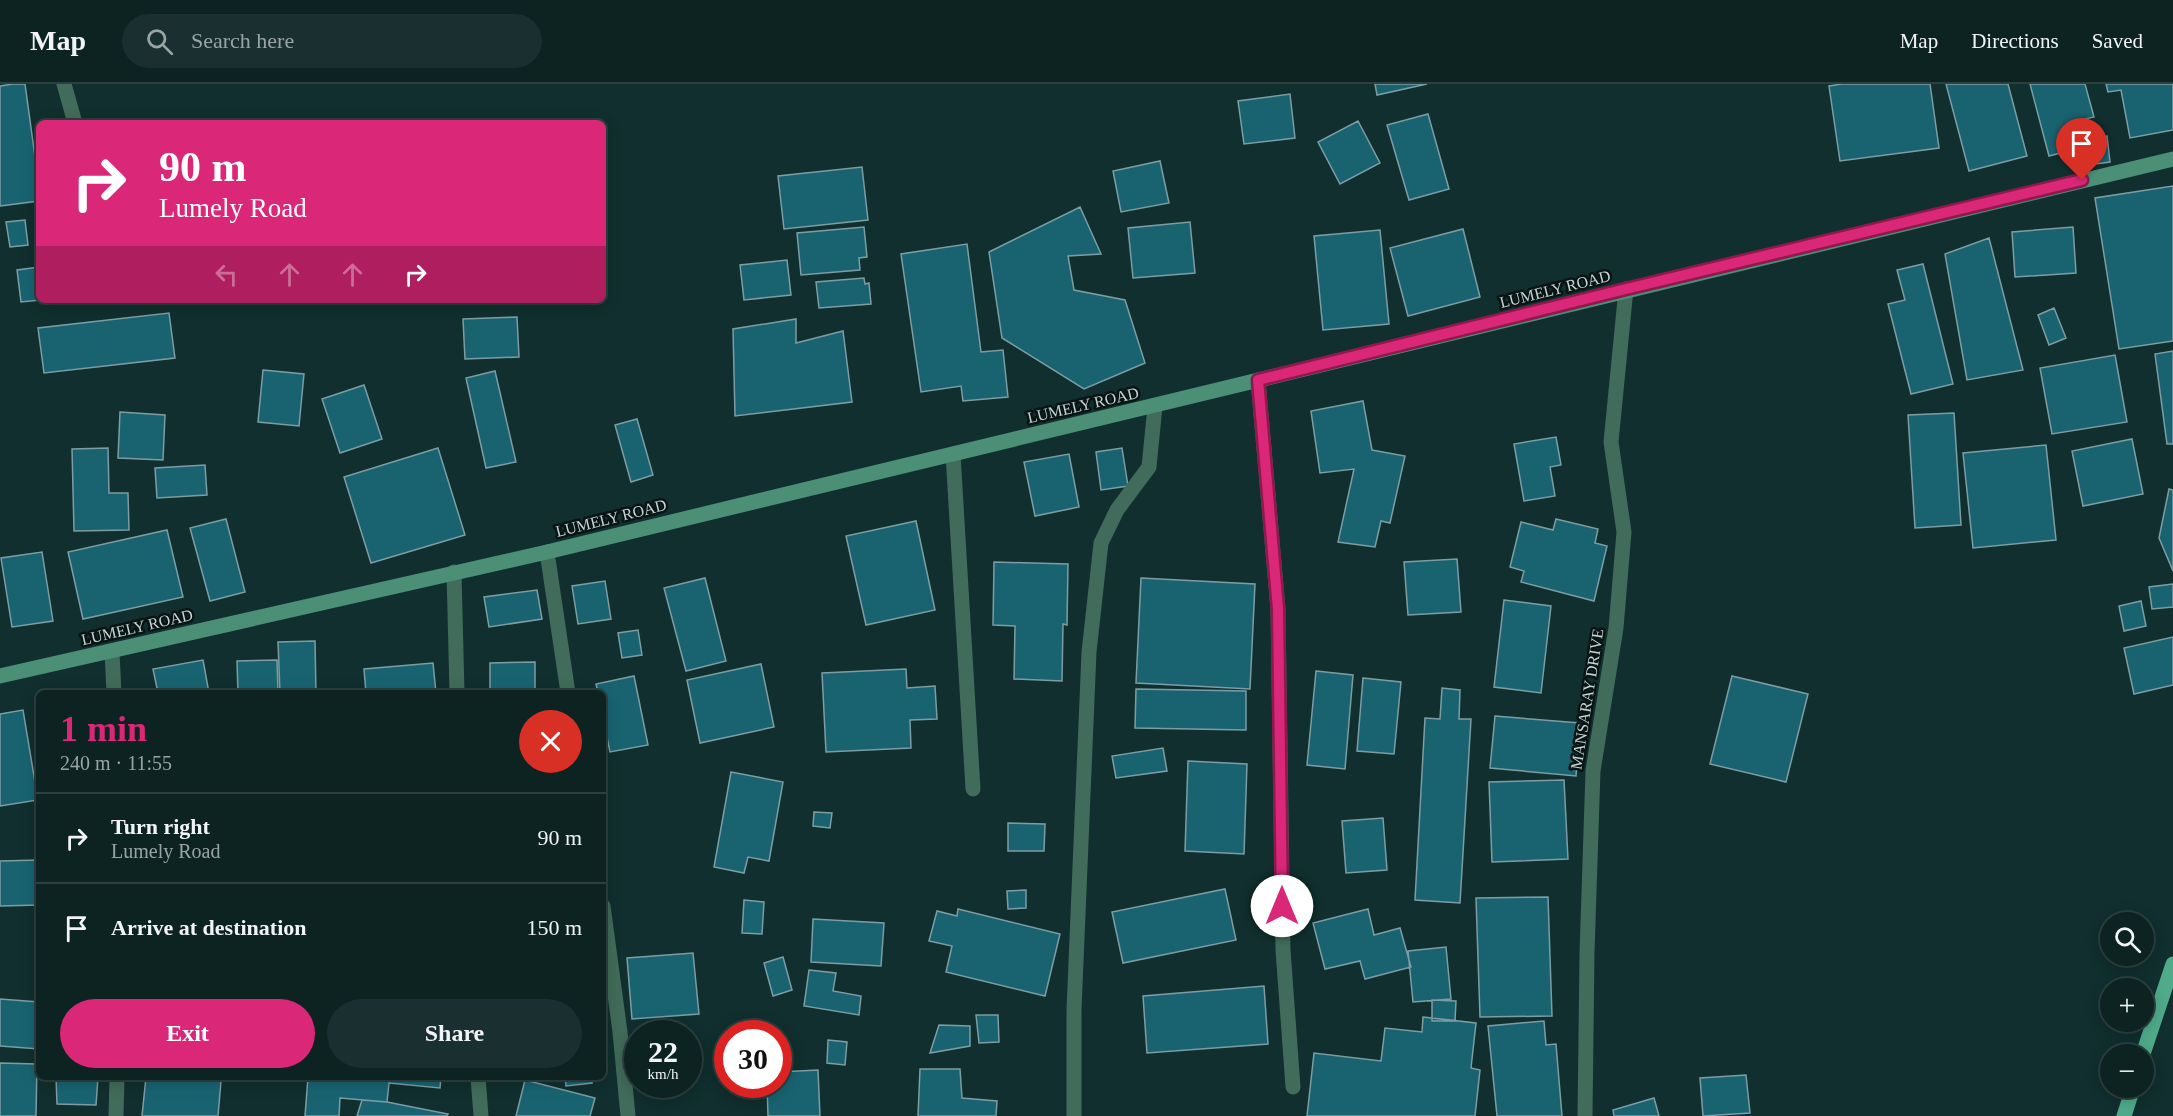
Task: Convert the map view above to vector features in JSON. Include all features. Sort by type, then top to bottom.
[{"type":"main road","points":[[2147,1044],[2173,964]]},
{"type":"main road","points":[[2124,1116],[2130,1098]]},
{"type":"street","points":[[64,84],[74,120]]},
{"type":"street","name":"LUMELY ROAD","points":[[0,676],[547,552],[1155,406],[1626,289],[2173,159]]},
{"type":"street","name":"MANSARAY DRIVE","points":[[1586,1116],[1587,953],[1593,771],[1616,628],[1624,532],[1611,442],[1626,289]]},
{"type":"street","points":[[1258,380],[1278,609],[1282,950],[1293,1087]]},
{"type":"street","points":[[1074,1116],[1074,1010],[1089,652],[1101,543],[1117,510],[1149,467],[1155,406]]},
{"type":"street","points":[[953,454],[973,789]]},
{"type":"street","points":[[547,552],[568,690]]},
{"type":"street","points":[[454,572],[457,690]]},
{"type":"street","points":[[112,652],[114,690]]},
{"type":"street","points":[[606,928],[620,1032],[628,1116]]},
{"type":"street","points":[[116,1116],[117,1080]]},
{"type":"street","points":[[478,1080],[481,1116]]},
{"type":"building","points":[[25,84],[36,164],[36,201],[0,206],[0,86]]},
{"type":"building","points":[[1375,84],[1427,84],[1377,95]]},
{"type":"building","points":[[1930,84],[1939,148],[1840,161],[1829,86]]},
{"type":"building","points":[[1946,84],[2008,84],[2027,156],[1969,171]]},
{"type":"building","points":[[2030,84],[2085,84],[2094,117],[2073,122],[2080,148],[2049,156]]},
{"type":"building","points":[[2106,84],[2173,84],[2173,130],[2130,138],[2121,90],[2108,92]]},
{"type":"building","points":[[1290,94],[1295,138],[1244,144],[1238,101]]},
{"type":"building","points":[[1428,114],[1449,189],[1409,200],[1387,125]]},
{"type":"building","points":[[1358,121],[1380,163],[1340,184],[1318,142]]},
{"type":"building","points":[[2107,136],[2110,162],[2088,165],[2085,139]]},
{"type":"building","points":[[1160,161],[1169,203],[1121,212],[1113,171]]},
{"type":"building","points":[[862,167],[868,220],[784,229],[778,176]]},
{"type":"building","points":[[2173,186],[2173,341],[2119,349],[2095,198]]},
{"type":"building","points":[[1080,207],[1101,254],[1068,256],[1074,290],[1125,300],[1145,363],[1084,389],[1002,338],[989,252]]},
{"type":"building","points":[[25,220],[28,245],[10,247],[6,222]]},
{"type":"building","points":[[1190,222],[1195,273],[1133,278],[1128,228]]},
{"type":"building","points":[[864,227],[867,257],[859,258],[860,270],[801,275],[797,233]]},
{"type":"building","points":[[2073,227],[2076,273],[2015,277],[2012,232]]},
{"type":"building","points":[[1463,229],[1480,297],[1408,316],[1390,248]]},
{"type":"building","points":[[1380,230],[1389,324],[1323,330],[1314,236]]},
{"type":"building","points":[[1989,238],[2023,370],[1967,380],[1945,254]]},
{"type":"building","points":[[967,244],[981,352],[1003,350],[1008,397],[963,401],[961,386],[921,392],[901,254]]},
{"type":"building","points":[[787,260],[791,295],[744,300],[740,265]]},
{"type":"building","points":[[1923,264],[1953,384],[1911,394],[1888,304],[1905,300],[1897,270]]},
{"type":"building","points":[[36,267],[36,300],[21,302],[17,270]]},
{"type":"building","points":[[864,278],[865,284],[869,283],[871,304],[819,308],[816,282]]},
{"type":"building","points":[[2054,308],[2066,338],[2049,345],[2038,315]]},
{"type":"building","points":[[169,313],[175,358],[44,373],[38,328]]},
{"type":"building","points":[[517,317],[519,357],[465,359],[463,319]]},
{"type":"building","points":[[796,319],[796,343],[843,331],[852,402],[735,416],[733,329]]},
{"type":"building","points":[[2173,351],[2173,444],[2167,444],[2155,354]]},
{"type":"building","points":[[2115,355],[2127,422],[2052,434],[2040,368]]},
{"type":"building","points":[[263,370],[304,374],[299,426],[258,422]]},
{"type":"building","points":[[495,371],[516,462],[486,468],[466,378]]},
{"type":"building","points":[[364,385],[382,439],[340,453],[322,399]]},
{"type":"building","points":[[1363,401],[1372,450],[1405,456],[1390,523],[1381,521],[1375,547],[1338,542],[1354,469],[1320,473],[1311,411]]},
{"type":"building","points":[[120,412],[165,415],[163,460],[118,458]]},
{"type":"building","points":[[1954,413],[1961,525],[1915,528],[1908,415]]},
{"type":"building","points":[[637,419],[653,475],[631,482],[615,425]]},
{"type":"building","points":[[1556,437],[1561,465],[1550,467],[1555,496],[1524,501],[1514,444]]},
{"type":"building","points":[[2132,439],[2143,494],[2083,506],[2072,451]]},
{"type":"building","points":[[2046,445],[2056,540],[1973,548],[1963,453]]},
{"type":"building","points":[[108,448],[109,493],[128,493],[129,530],[74,531],[72,449]]},
{"type":"building","points":[[438,448],[465,535],[371,563],[344,477]]},
{"type":"building","points":[[1122,448],[1128,486],[1101,490],[1096,452]]},
{"type":"building","points":[[1069,454],[1079,507],[1035,516],[1024,462]]},
{"type":"building","points":[[205,465],[207,495],[157,498],[155,468]]},
{"type":"building","points":[[2169,489],[2173,490],[2173,571],[2159,538]]},
{"type":"building","points":[[226,519],[245,592],[210,601],[190,528]]},
{"type":"building","points":[[1556,519],[1598,529],[1595,543],[1607,546],[1594,601],[1521,582],[1524,571],[1510,567],[1521,522],[1553,530]]},
{"type":"building","points":[[916,521],[935,610],[866,625],[846,536]]},
{"type":"building","points":[[167,530],[183,597],[83,619],[68,552]]},
{"type":"building","points":[[42,552],[53,621],[12,627],[1,558]]},
{"type":"building","points":[[1457,559],[1461,612],[1408,615],[1404,562]]},
{"type":"building","points":[[994,562],[1068,564],[1067,625],[1063,624],[1062,681],[1014,679],[1015,626],[993,625]]},
{"type":"building","points":[[705,578],[726,661],[686,671],[664,588]]},
{"type":"building","points":[[1141,578],[1255,584],[1250,689],[1136,683]]},
{"type":"building","points":[[605,581],[611,619],[578,624],[572,586]]},
{"type":"building","points":[[2173,584],[2173,607],[2152,609],[2149,587]]},
{"type":"building","points":[[537,590],[542,619],[489,627],[484,597]]},
{"type":"building","points":[[1504,600],[1551,606],[1541,693],[1494,687]]},
{"type":"building","points":[[2141,601],[2146,626],[2124,631],[2119,606]]},
{"type":"building","points":[[638,630],[642,655],[622,658],[618,633]]},
{"type":"building","points":[[2173,637],[2173,685],[2134,694],[2124,648]]},
{"type":"building","points":[[315,641],[316,690],[280,690],[278,642]]},
{"type":"building","points":[[203,660],[208,690],[157,690],[153,669]]},
{"type":"building","points":[[277,660],[278,690],[238,690],[237,661]]},
{"type":"building","points":[[535,662],[535,690],[490,690],[490,663]]},
{"type":"building","points":[[433,663],[436,690],[366,690],[364,669]]},
{"type":"building","points":[[761,664],[774,727],[700,743],[687,680]]},
{"type":"building","points":[[906,669],[907,688],[935,686],[937,719],[910,720],[911,748],[826,752],[822,673]]},
{"type":"building","points":[[1316,671],[1353,675],[1345,769],[1307,765]]},
{"type":"building","points":[[634,676],[648,745],[610,752],[606,732],[606,690],[597,690],[596,684]]},
{"type":"building","points":[[1732,676],[1808,694],[1786,782],[1710,764]]},
{"type":"building","points":[[1363,678],[1401,682],[1394,754],[1357,751]]},
{"type":"building","points":[[1442,688],[1460,690],[1459,719],[1471,719],[1460,903],[1415,900],[1425,718],[1440,719]]},
{"type":"building","points":[[1136,689],[1246,691],[1246,730],[1135,728]]},
{"type":"building","points":[[23,710],[36,800],[0,806],[0,714]]},
{"type":"building","points":[[1495,716],[1580,723],[1576,776],[1490,768]]},
{"type":"building","points":[[1163,748],[1167,771],[1116,778],[1112,756]]},
{"type":"building","points":[[1188,761],[1247,764],[1244,854],[1185,851]]},
{"type":"building","points":[[731,772],[783,782],[769,861],[748,857],[744,873],[714,867]]},
{"type":"building","points":[[1564,780],[1568,859],[1492,862],[1489,782]]},
{"type":"building","points":[[814,812],[832,813],[830,828],[813,826]]},
{"type":"building","points":[[1383,818],[1387,870],[1346,873],[1342,821]]},
{"type":"building","points":[[1008,823],[1045,824],[1044,851],[1008,851]]},
{"type":"building","points":[[36,860],[36,905],[0,906],[0,861]]},
{"type":"building","points":[[1225,889],[1236,940],[1123,963],[1112,912]]},
{"type":"building","points":[[1026,890],[1026,908],[1008,909],[1007,891]]},
{"type":"building","points":[[1548,897],[1552,1016],[1480,1017],[1476,898]]},
{"type":"building","points":[[744,900],[764,902],[762,934],[742,933]]},
{"type":"building","points":[[958,909],[1060,934],[1045,996],[946,972],[952,946],[929,941],[937,911],[957,916]]},
{"type":"building","points":[[1368,909],[1374,935],[1400,928],[1411,967],[1365,979],[1360,961],[1325,969],[1313,923]]},
{"type":"building","points":[[813,919],[884,923],[881,966],[811,962]]},
{"type":"building","points":[[1446,947],[1451,999],[1413,1002],[1408,951]]},
{"type":"building","points":[[693,953],[699,1014],[632,1019],[627,958]]},
{"type":"building","points":[[783,957],[792,990],[773,996],[764,963]]},
{"type":"building","points":[[809,970],[836,973],[833,991],[861,996],[859,1015],[804,1006]]},
{"type":"building","points":[[1264,986],[1268,1044],[1147,1053],[1143,996]]},
{"type":"building","points":[[0,999],[36,1002],[36,1049],[0,1046]]},
{"type":"building","points":[[1432,1000],[1456,1001],[1455,1021],[1432,1021]]},
{"type":"building","points":[[976,1015],[998,1015],[999,1042],[979,1043]]},
{"type":"building","points":[[1423,1017],[1476,1023],[1471,1068],[1480,1070],[1475,1116],[1307,1116],[1314,1053],[1381,1061],[1385,1028],[1422,1032]]},
{"type":"building","points":[[1544,1021],[1546,1045],[1556,1044],[1562,1116],[1497,1116],[1488,1026]]},
{"type":"building","points":[[939,1025],[970,1026],[970,1046],[930,1053]]},
{"type":"building","points":[[828,1040],[847,1042],[845,1065],[827,1063]]},
{"type":"building","points":[[0,1063],[36,1064],[36,1116],[0,1116]]},
{"type":"building","points":[[920,1069],[960,1069],[962,1098],[997,1101],[996,1116],[918,1116]]},
{"type":"building","points":[[818,1070],[820,1116],[768,1116],[767,1098],[792,1098],[792,1071]]},
{"type":"building","points":[[1746,1075],[1750,1113],[1703,1116],[1700,1078]]},
{"type":"building","points":[[56,1080],[98,1080],[96,1105],[57,1104]]},
{"type":"building","points":[[146,1080],[221,1081],[218,1116],[142,1116]]},
{"type":"building","points":[[308,1080],[441,1080],[440,1088],[389,1083],[387,1102],[340,1098],[339,1116],[305,1116]]},
{"type":"building","points":[[525,1080],[595,1098],[590,1116],[516,1116]]},
{"type":"building","points":[[565,1080],[592,1080],[592,1083],[566,1086]]},
{"type":"building","points":[[1654,1098],[1659,1116],[1614,1116],[1613,1110]]},
{"type":"building","points":[[362,1100],[387,1102],[448,1114],[447,1116],[357,1116]]},
{"type":"route","points":[[1282,906],[1278,609],[1258,380],[2082,180]]}]
